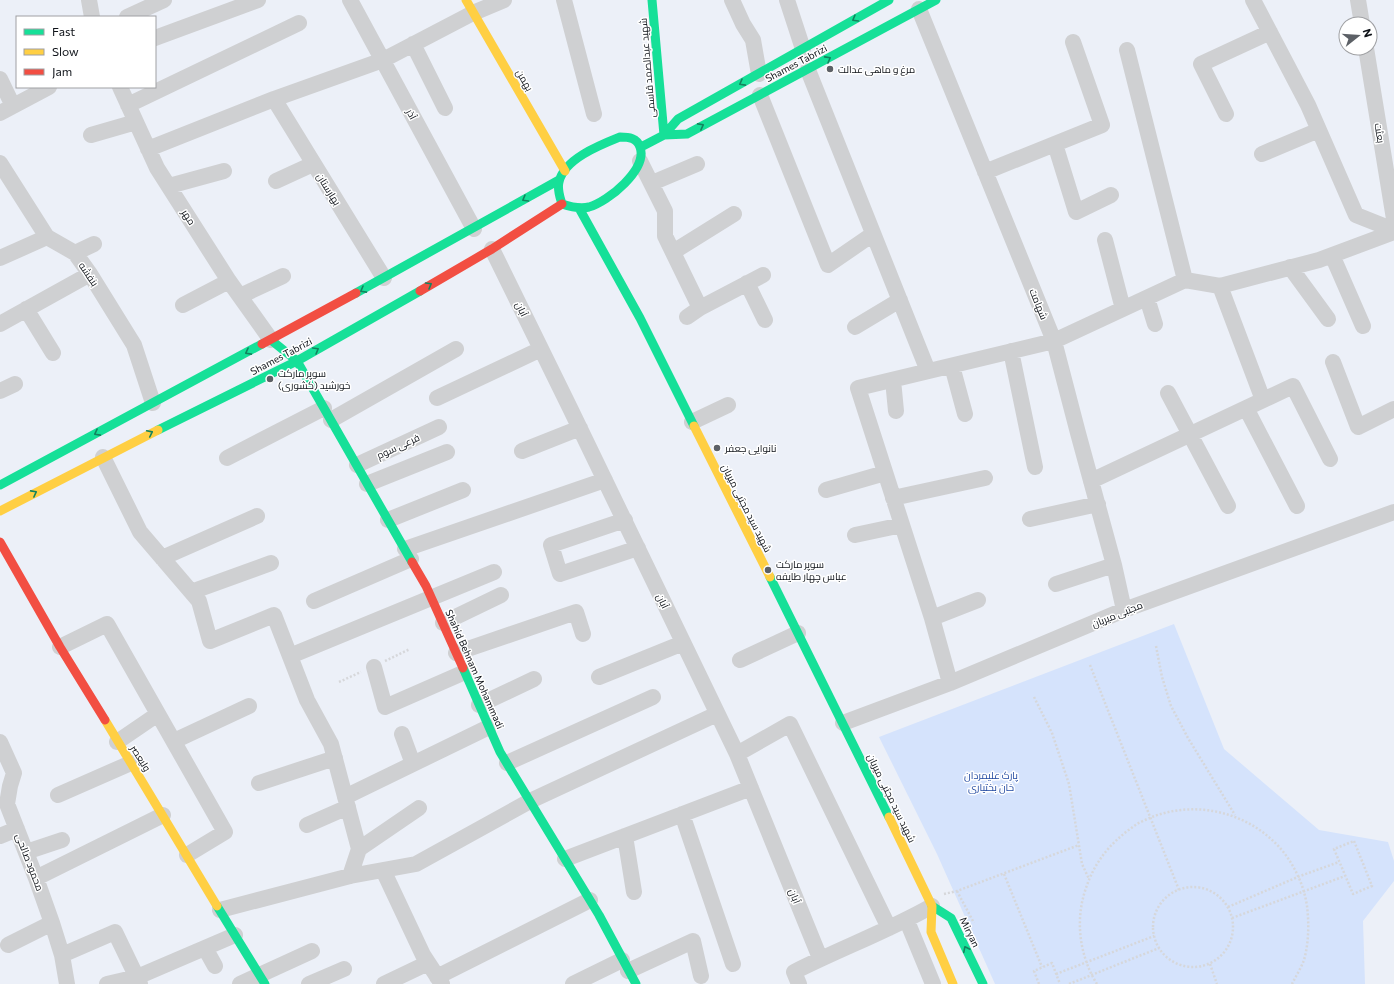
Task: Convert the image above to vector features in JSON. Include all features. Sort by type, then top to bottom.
[{"type":"street","points":[[89,0],[92,16]]},
{"type":"street","points":[[129,16],[164,0]]},
{"type":"street","points":[[156,38],[258,0]]},
{"type":"street","points":[[148,149],[274,99],[383,60],[413,44],[470,6],[504,0]]},
{"type":"street","points":[[564,0],[594,114]]},
{"type":"street","name":"شهید عبدالصمد قاسمی","points":[[652,0],[664,134]]},
{"type":"street","points":[[732,0],[743,24],[753,40],[759,74]]},
{"type":"street","points":[[787,0],[803,49]]},
{"type":"street","name":"Shames Tabrizi","points":[[640,154],[678,120],[889,0]]},
{"type":"street","name":"Shames Tabrizi","points":[[664,134],[687,134],[808,70],[917,5],[936,0]]},
{"type":"street","points":[[1254,0],[1308,105],[1356,215],[1394,231]]},
{"type":"street","points":[[1358,0],[1361,16]]},
{"type":"street","name":"آذر","points":[[352,1],[474,229]]},
{"type":"street","name":"شهامت","points":[[917,5],[1054,341],[1114,564],[1124,610]]},
{"type":"street","name":"بهمن","points":[[470,6],[565,171]]},
{"type":"street","points":[[128,105],[299,23]]},
{"type":"street","points":[[1226,114],[1201,64],[1270,32]]},
{"type":"street","points":[[986,172],[1102,125],[1073,42]]},
{"type":"street","points":[[413,44],[445,108]]},
{"type":"street","points":[[1127,50],[1185,280]]},
{"type":"street","name":"بعثت","points":[[1367,56],[1394,219]]},
{"type":"street","points":[[808,70],[928,371]]},
{"type":"street","points":[[0,79],[6,109],[47,88]]},
{"type":"street","name":"مهر","points":[[120,88],[157,168],[229,282],[271,340]]},
{"type":"street","points":[[760,95],[828,264],[873,234]]},
{"type":"street","name":"بهارستان","points":[[274,99],[384,278]]},
{"type":"street","points":[[91,135],[136,122]]},
{"type":"street","points":[[1262,154],[1319,130]]},
{"type":"street","points":[[640,154],[637,169],[620,187],[601,202],[590,207],[579,208],[562,204],[558,192],[559,180],[565,171],[576,160],[590,150],[620,137],[631,137],[636,141],[652,183],[665,211],[665,236],[700,308]]},
{"type":"street","points":[[1055,144],[1076,212],[1110,196]]},
{"type":"street","name":"بنفشه","points":[[0,163],[47,237],[75,253],[90,274],[134,345],[153,403]]},
{"type":"street","points":[[276,181],[313,164]]},
{"type":"street","points":[[652,183],[697,164]]},
{"type":"street","points":[[169,186],[224,171]]},
{"type":"street","name":"Shames Tabrizi","points":[[0,485],[271,340],[474,229],[559,180]]},
{"type":"street","name":"Shames Tabrizi","points":[[0,511],[103,457],[297,361],[492,249],[562,204]]},
{"type":"street","name":"شهید سید مجتبی میریان","points":[[579,208],[640,318],[843,723],[932,906]]},
{"type":"street","points":[[673,252],[734,214]]},
{"type":"street","points":[[950,683],[932,618],[858,388],[1054,341],[1185,280],[1220,286],[1319,260],[1394,231]]},
{"type":"street","points":[[0,258],[47,237]]},
{"type":"street","points":[[1105,240],[1123,309]]},
{"type":"street","points":[[75,253],[94,244]]},
{"type":"street","name":"آبان","points":[[492,249],[625,520],[737,754],[820,958]]},
{"type":"street","points":[[1332,255],[1363,326]]},
{"type":"street","points":[[1290,268],[1328,319]]},
{"type":"street","points":[[0,324],[90,274]]},
{"type":"street","points":[[687,316],[763,275]]},
{"type":"street","points":[[240,296],[283,276]]},
{"type":"street","points":[[182,305],[229,282]]},
{"type":"street","points":[[747,283],[765,320]]},
{"type":"street","points":[[1220,286],[1263,400]]},
{"type":"street","points":[[1147,298],[1155,324]]},
{"type":"street","points":[[855,328],[900,300]]},
{"type":"street","points":[[26,309],[53,353]]},
{"type":"street","points":[[271,340],[297,361]]},
{"type":"street","points":[[227,458],[327,414],[456,349]]},
{"type":"street","points":[[437,398],[541,349]]},
{"type":"street","points":[[1011,351],[1035,467]]},
{"type":"street","name":"Shahid Behnam Mohammadi","points":[[297,361],[426,586],[500,752],[590,900],[629,972]]},
{"type":"street","points":[[1333,362],[1358,427],[1394,409]]},
{"type":"street","points":[[952,366],[965,414]]},
{"type":"street","points":[[893,380],[896,411]]},
{"type":"street","points":[[0,391],[15,384]]},
{"type":"street","points":[[1091,481],[1293,386],[1330,459]]},
{"type":"street","points":[[1168,393],[1228,506]]},
{"type":"street","points":[[692,422],[728,405]]},
{"type":"street","points":[[1246,408],[1297,506]]},
{"type":"street","name":"فرعی سوم","points":[[357,465],[439,427]]},
{"type":"street","points":[[522,451],[580,428]]},
{"type":"street","points":[[367,484],[447,452]]},
{"type":"street","points":[[103,457],[140,532],[199,601],[210,641],[274,615],[307,700],[331,744],[360,849]]},
{"type":"street","points":[[826,490],[885,473]]},
{"type":"street","points":[[893,498],[984,478]]},
{"type":"street","points":[[314,601],[408,554],[605,480]]},
{"type":"street","points":[[388,520],[464,490]]},
{"type":"street","points":[[1030,519],[1098,504]]},
{"type":"street","name":"مجتبی میریان","points":[[843,723],[950,683],[1124,610],[1394,512]]},
{"type":"street","points":[[162,558],[257,516]]},
{"type":"street","points":[[625,520],[551,545],[560,574],[638,548]]},
{"type":"street","points":[[855,535],[902,525]]},
{"type":"street","name":"ولیعصر","points":[[0,542],[60,647],[262,980]]},
{"type":"street","points":[[191,592],[271,563]]},
{"type":"street","points":[[1056,584],[1114,564]]},
{"type":"street","points":[[290,656],[494,572]]},
{"type":"street","points":[[443,623],[501,595]]},
{"type":"street","points":[[932,618],[978,600]]},
{"type":"street","points":[[456,653],[576,612],[583,634]]},
{"type":"street","points":[[60,647],[107,624],[225,832],[186,855]]},
{"type":"street","points":[[740,660],[798,633]]},
{"type":"street","points":[[599,677],[683,643]]},
{"type":"street","points":[[374,667],[385,707],[465,672]]},
{"type":"street","points":[[479,705],[534,679]]},
{"type":"street","points":[[507,763],[654,697]]},
{"type":"street","points":[[174,741],[249,706]]},
{"type":"street","points":[[118,742],[158,714]]},
{"type":"street","points":[[220,910],[350,876],[416,864],[530,800],[717,714]]},
{"type":"street","points":[[737,754],[790,724],[889,928]]},
{"type":"street","points":[[307,825],[413,764],[489,727]]},
{"type":"street","points":[[402,734],[413,764]]},
{"type":"street","name":"محمود صالحی","points":[[0,742],[14,773],[5,788],[7,804],[52,923],[62,955],[67,984]]},
{"type":"street","points":[[259,783],[335,758]]},
{"type":"street","points":[[58,795],[131,763]]},
{"type":"street","points":[[565,859],[751,788]]},
{"type":"street","points":[[350,876],[360,849],[419,808]]},
{"type":"street","points":[[682,814],[733,964]]},
{"type":"street","points":[[36,878],[163,816]]},
{"type":"street","points":[[0,836],[17,829]]},
{"type":"street","points":[[625,836],[634,892]]},
{"type":"street","points":[[26,852],[62,840]]},
{"type":"street","points":[[383,870],[423,955],[439,981],[590,900]]},
{"type":"street","points":[[799,984],[794,972],[820,958],[907,921],[932,906]]},
{"type":"street","points":[[932,906],[932,932],[953,984]]},
{"type":"street","name":"Miryan","points":[[932,906],[951,918],[983,984]]},
{"type":"street","points":[[907,921],[928,982]]},
{"type":"street","points":[[8,945],[52,923]]},
{"type":"street","points":[[62,955],[115,932],[139,981]]},
{"type":"street","points":[[107,984],[139,981],[205,948],[235,935]]},
{"type":"street","points":[[573,984],[629,972],[693,941],[701,976]]},
{"type":"street","points":[[205,948],[215,966]]},
{"type":"street","points":[[240,984],[262,980],[312,951]]},
{"type":"street","points":[[384,984],[428,962]]},
{"type":"street","points":[[309,984],[344,969]]},
{"type":"path","points":[[1156,646],[1162,677],[1171,706],[1188,738],[1235,816]]},
{"type":"path","points":[[1090,665],[1179,890]]},
{"type":"path","points":[[1034,697],[1052,733],[1069,784],[1082,864],[1089,878]]},
{"type":"path","points":[[1097,984],[1091,975],[1082,950],[1079,924],[1082,900],[1089,878],[1100,857],[1116,839],[1142,821],[1172,810],[1204,809],[1235,816],[1258,828],[1278,844],[1294,865],[1305,891],[1310,925],[1304,960],[1292,984]]},
{"type":"path","points":[[1354,841],[1372,886],[1353,894],[1345,876],[1334,849],[1354,841]]},
{"type":"path","points":[[958,891],[1079,845]]},
{"type":"path","points":[[1228,907],[1298,877],[1339,862]]},
{"type":"path","points":[[1004,874],[1042,967]]},
{"type":"path","points":[[1232,918],[1345,876]]},
{"type":"path","points":[[1190,887],[1212,891],[1221,898],[1228,907],[1232,918],[1233,932],[1229,945],[1221,956],[1210,964],[1199,967],[1187,967],[1166,957],[1159,948],[1154,936],[1153,924],[1156,914],[1161,903],[1169,895],[1179,890],[1190,887]]},
{"type":"path","points":[[1056,974],[1154,936]]},
{"type":"path","points":[[1069,984],[1159,948]]},
{"type":"path","points":[[1039,984],[1034,971],[1052,963],[1060,984]]},
{"type":"path","points":[[1210,964],[1218,984]]},
{"type":"green space","name":"پارک علیمردان خان بختیاری","points":[[1174,624],[1224,749],[1319,830],[1388,842],[1394,861],[1394,881],[1363,921],[1365,984],[995,984],[937,854],[879,737]]},
{"type":"traffic: fast","points":[[652,0],[664,135]]},
{"type":"traffic: fast","points":[[641,147],[664,135],[678,119],[889,0]]},
{"type":"traffic: fast","points":[[664,135],[687,134],[936,0]]},
{"type":"traffic: fast","points":[[620,137],[635,140],[639,144],[641,156],[638,165],[625,183],[606,199],[589,207],[582,208],[562,204],[558,185],[562,174],[568,166],[584,154],[620,137]]},
{"type":"traffic: fast","points":[[356,293],[559,180]]},
{"type":"traffic: fast","points":[[579,208],[640,318],[694,426]]},
{"type":"traffic: fast","points":[[158,430],[297,361],[420,291]]},
{"type":"traffic: fast","points":[[271,340],[297,361],[412,562]]},
{"type":"traffic: fast","points":[[0,485],[262,344]]},
{"type":"traffic: fast","points":[[770,577],[889,817]]},
{"type":"traffic: fast","points":[[463,668],[500,752],[599,915],[636,984]]},
{"type":"traffic: fast","points":[[217,906],[265,984]]},
{"type":"traffic: fast","points":[[932,906],[951,918],[983,984]]},
{"type":"traffic: slow","points":[[466,0],[565,171]]},
{"type":"traffic: slow","points":[[694,426],[770,577]]},
{"type":"traffic: slow","points":[[0,511],[158,430]]},
{"type":"traffic: slow","points":[[105,720],[217,906]]},
{"type":"traffic: slow","points":[[889,817],[932,906],[931,932],[953,984]]},
{"type":"traffic: jam","points":[[420,291],[492,249],[562,204]]},
{"type":"traffic: jam","points":[[262,344],[356,293]]},
{"type":"traffic: jam","points":[[0,542],[60,647],[105,720]]},
{"type":"traffic: jam","points":[[412,562],[426,586],[463,668]]},
{"type":"place","name":"مرغ و ماهی عدالت","points":[[830,69]]},
{"type":"place","name":"سوپر مارکت خورشید (کشوری)","points":[[270,379]]},
{"type":"place","name":"نانوایی جعفر","points":[[717,448]]},
{"type":"place","name":"سوپر مارکت عباس چهار طایفه","points":[[768,570]]}]
